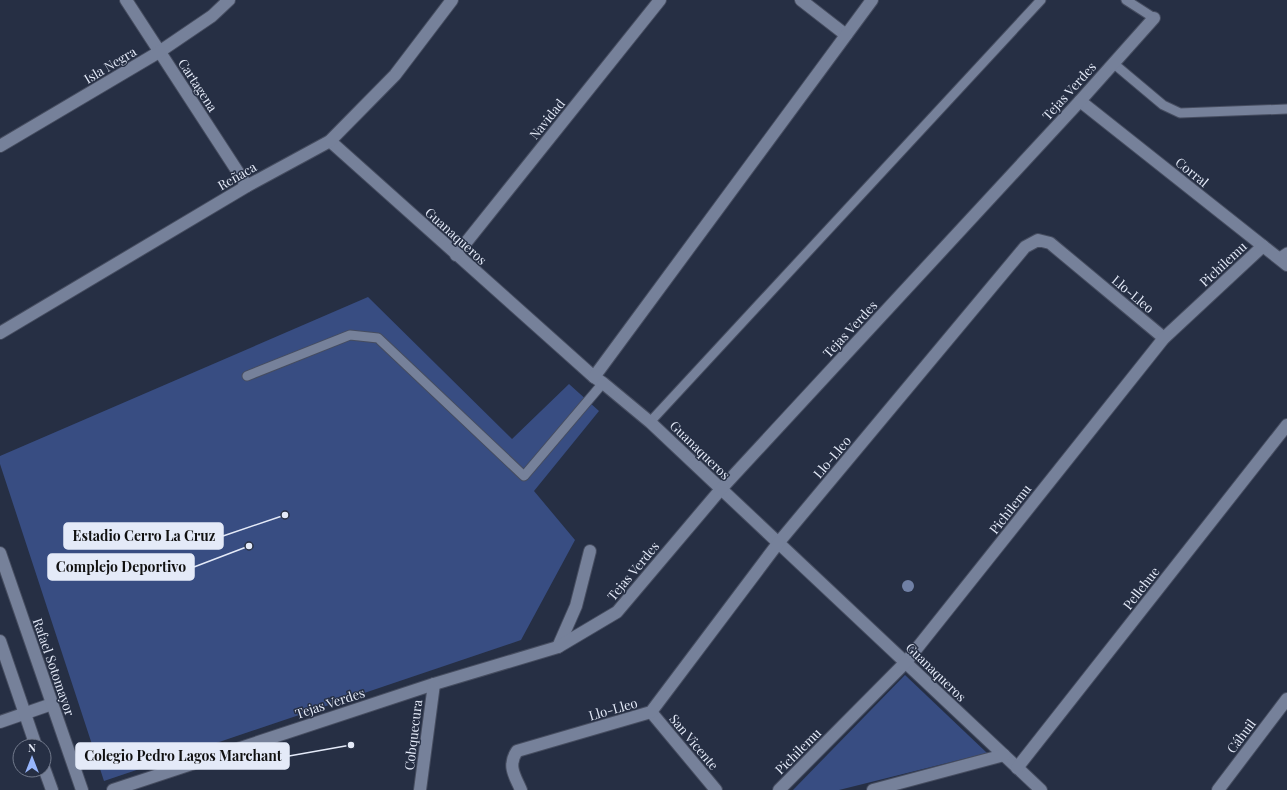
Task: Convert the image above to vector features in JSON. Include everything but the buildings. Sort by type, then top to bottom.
[{"type":"street","name":"Cartagena","points":[[126,0],[246,186]]},
{"type":"street","name":"Isla Negra","points":[[0,146],[159,52],[212,16],[229,0]]},
{"type":"street","name":"Reñaca","points":[[0,333],[246,186],[330,141],[395,75],[452,0]]},
{"type":"street","name":"Navidad","points":[[456,255],[660,0]]},
{"type":"street","points":[[801,0],[846,35]]},
{"type":"street","points":[[599,380],[872,0]]},
{"type":"street","name":"Tejas Verdes","points":[[113,790],[434,684],[558,647],[617,612],[721,489],[1080,101],[1154,18]]},
{"type":"street","name":"Corral","points":[[1080,101],[1263,246],[1284,258]]},
{"type":"street","name":"Guanaqueros","points":[[330,141],[456,255],[599,380],[650,422],[1042,790]]},
{"type":"street","name":"Llo-Lleo","points":[[520,790],[512,768],[512,758],[517,752],[651,712],[779,542],[1025,248],[1038,240],[1050,243],[1164,338]]},
{"type":"street","name":"Pichilemu","points":[[779,790],[906,662],[1164,338],[1263,246]]},
{"type":"street","name":"Pellehue","points":[[1017,768],[1287,425]]},
{"type":"street","points":[[558,647],[576,606],[590,551]]},
{"type":"street","name":"Rafael Sotomayor","points":[[0,553],[82,790]]},
{"type":"street","points":[[0,641],[33,738]]},
{"type":"street","name":"Cobquecura","points":[[420,790],[434,684]]},
{"type":"street","name":"Cáhuil","points":[[1218,790],[1287,699]]},
{"type":"street","points":[[0,722],[52,704]]},
{"type":"street","name":"San Vicente","points":[[651,712],[716,790]]},
{"type":"street","points":[[873,790],[1004,755]]},
{"type":"street","points":[[48,778],[52,790]]},
{"type":"lane","points":[[650,422],[1041,0]]},
{"type":"lane","points":[[1126,0],[1154,18]]},
{"type":"lane","points":[[1113,63],[1163,105],[1180,113],[1287,109]]},
{"type":"lane","points":[[247,376],[350,334],[378,338],[524,476],[599,380]]},
{"type":"shaded area","points":[[368,297],[512,439],[569,384],[599,411],[534,491],[575,540],[521,640],[104,781],[0,464],[0,456]]},
{"type":"shaded area","points":[[905,675],[987,753],[839,790],[793,790]]},
{"type":"place","name":"Estadio Cerro La Cruz","points":[[285,515]]},
{"type":"place","name":"Complejo Deportivo","points":[[249,546]]},
{"type":"place","name":"Colegio Pedro Lagos Marchant","points":[[351,745]]}]
